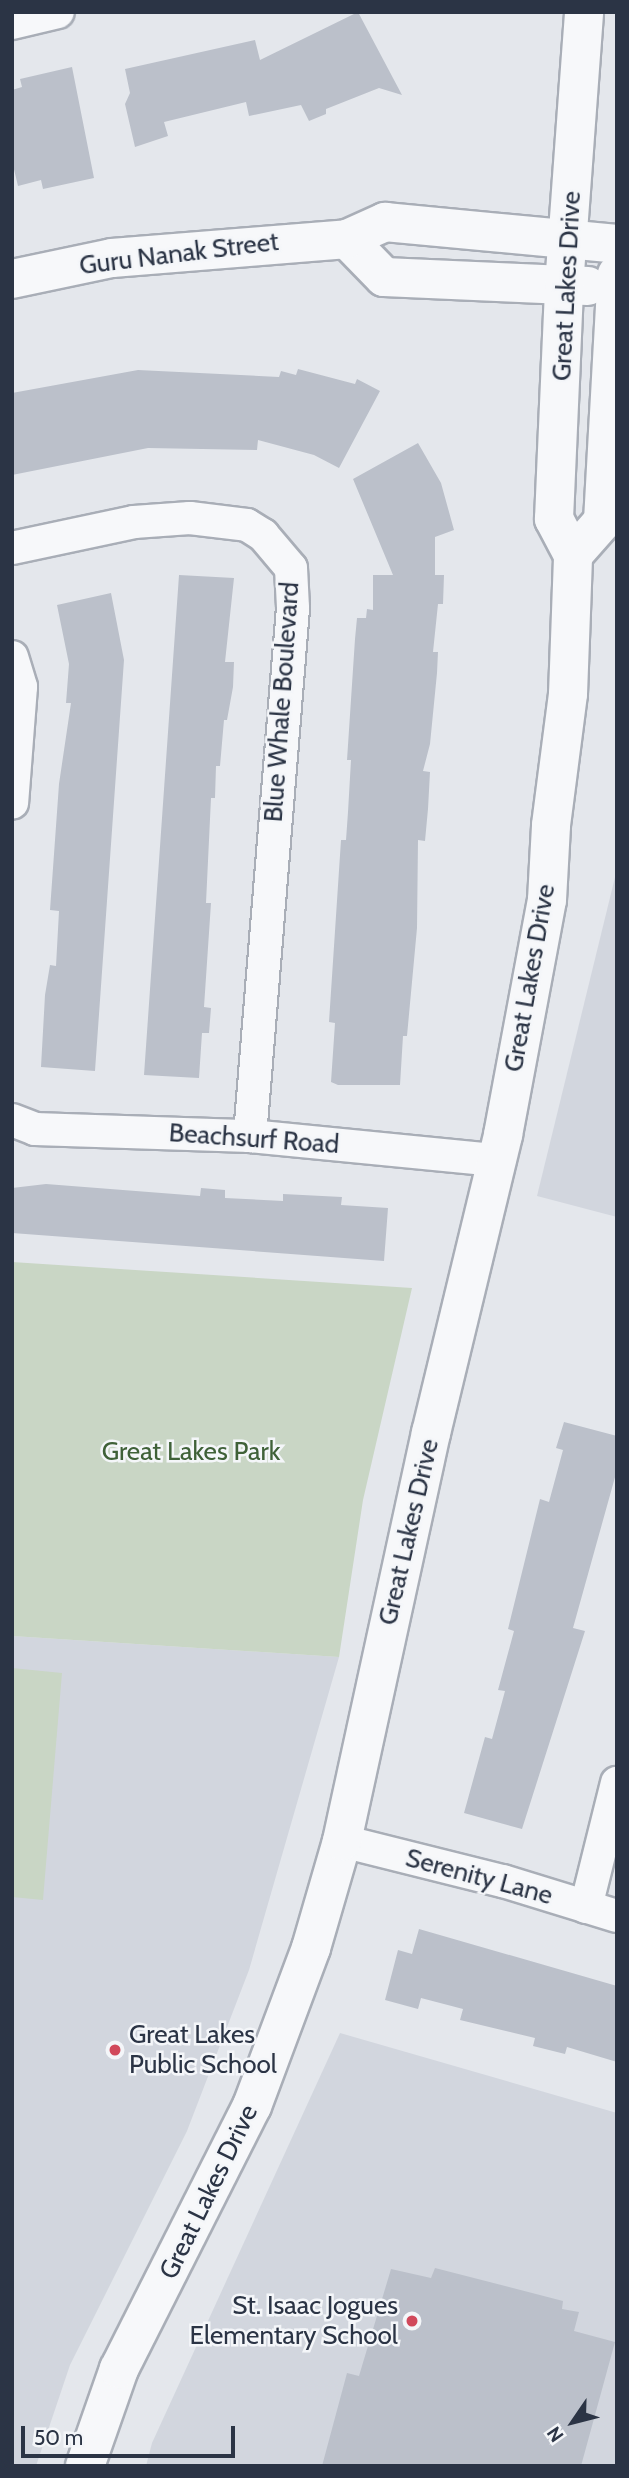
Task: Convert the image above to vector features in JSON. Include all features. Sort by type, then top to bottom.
[{"type":"street","points":[[12,23],[58,12]]},
{"type":"street","name":"Great Lakes Drive","points":[[85,2466],[119,2369],[252,2106],[311,1948],[342,1841],[496,1160],[547,900],[551,825],[568,694],[573,555],[554,519],[564,286],[584,12]]},
{"type":"street","name":"Guru Nanak Street","points":[[12,279],[112,258],[347,239],[385,222],[568,237],[617,244]]},
{"type":"street","points":[[347,239],[384,277],[564,286],[616,281]]},
{"type":"street","name":"Great Lakes Drive","points":[[573,555],[603,521],[616,281]]},
{"type":"street","name":"Blue Whale Boulevard","points":[[12,548],[134,522],[190,518],[247,526],[264,535],[291,568],[293,608],[250,1136]]},
{"type":"street","points":[[12,657],[21,687],[12,803]]},
{"type":"street","name":"Beachsurf Road","points":[[12,1120],[35,1129],[250,1136],[496,1160]]},
{"type":"street","points":[[586,1907],[617,1783]]},
{"type":"street","name":"Serenity Lane","points":[[342,1841],[617,1916]]},
{"type":"shaded area","points":[[617,869],[617,1217],[537,1196]]},
{"type":"shaded area","name":"Great Lakes Public School","points":[[12,1636],[339,1657],[249,1970],[187,2131],[70,2365],[36,2466],[12,2466]]},
{"type":"shaded area","name":"St. Isaac Jogues Elementary School","points":[[340,2033],[617,2113],[617,2466],[146,2466],[152,2443]]},
{"type":"green space","name":"Great Lakes Park","points":[[12,1262],[412,1288],[363,1500],[339,1657],[12,1636]]},
{"type":"green space","points":[[12,1668],[62,1673],[43,1900],[12,1897]]},
{"type":"building","points":[[358,12],[402,95],[379,88],[326,109],[326,114],[309,121],[301,105],[249,116],[246,102],[164,122],[168,136],[135,147],[125,104],[130,93],[125,69],[255,40],[260,60]]},
{"type":"building","points":[[72,67],[94,178],[43,189],[41,180],[18,186],[12,161],[12,90],[22,87],[20,79]]},
{"type":"building","points":[[298,369],[355,384],[357,379],[380,391],[339,468],[314,455],[258,440],[257,450],[148,448],[12,475],[12,393],[138,370],[279,377],[281,371],[296,375]]},
{"type":"building","points":[[418,443],[441,483],[454,530],[435,537],[435,575],[444,575],[443,604],[438,604],[433,652],[438,652],[437,673],[430,744],[423,771],[430,772],[428,809],[425,841],[418,840],[417,928],[407,1036],[403,1036],[400,1085],[338,1085],[331,1082],[335,1023],[329,1022],[341,840],[346,840],[348,812],[351,760],[347,760],[357,618],[366,618],[367,609],[373,610],[373,575],[393,575],[353,479]]},
{"type":"building","points":[[179,575],[234,578],[225,662],[234,662],[233,687],[227,720],[224,720],[220,766],[216,766],[215,798],[211,798],[206,903],[211,903],[204,1007],[211,1008],[209,1033],[202,1033],[199,1078],[144,1075]]},
{"type":"building","points":[[111,593],[124,660],[95,1071],[41,1067],[45,995],[50,965],[56,966],[59,911],[50,910],[59,784],[71,703],[66,703],[69,664],[57,605]]},
{"type":"building","points":[[46,1184],[200,1196],[201,1188],[225,1190],[225,1198],[283,1201],[283,1194],[342,1197],[341,1205],[388,1208],[384,1261],[12,1233],[12,1188]]},
{"type":"building","points":[[564,1422],[617,1436],[617,1470],[573,1628],[585,1631],[522,1829],[464,1813],[485,1737],[492,1739],[505,1691],[498,1690],[514,1631],[508,1629],[540,1499],[549,1502],[563,1450],[556,1448]]},
{"type":"building","points":[[419,1929],[617,1986],[617,2062],[567,2047],[565,2054],[533,2046],[535,2038],[460,2020],[463,2009],[421,1998],[418,2009],[385,2000],[398,1950],[412,1954]]},
{"type":"building","points":[[435,2268],[563,2301],[562,2309],[579,2312],[574,2331],[615,2342],[581,2466],[322,2466],[347,2373],[359,2376],[391,2269],[431,2278]]},
{"type":"place","name":"Great Lakes Public School","points":[[115,2050]]},
{"type":"place","name":"St. Isaac Jogues Elementary School","points":[[412,2321]]}]
